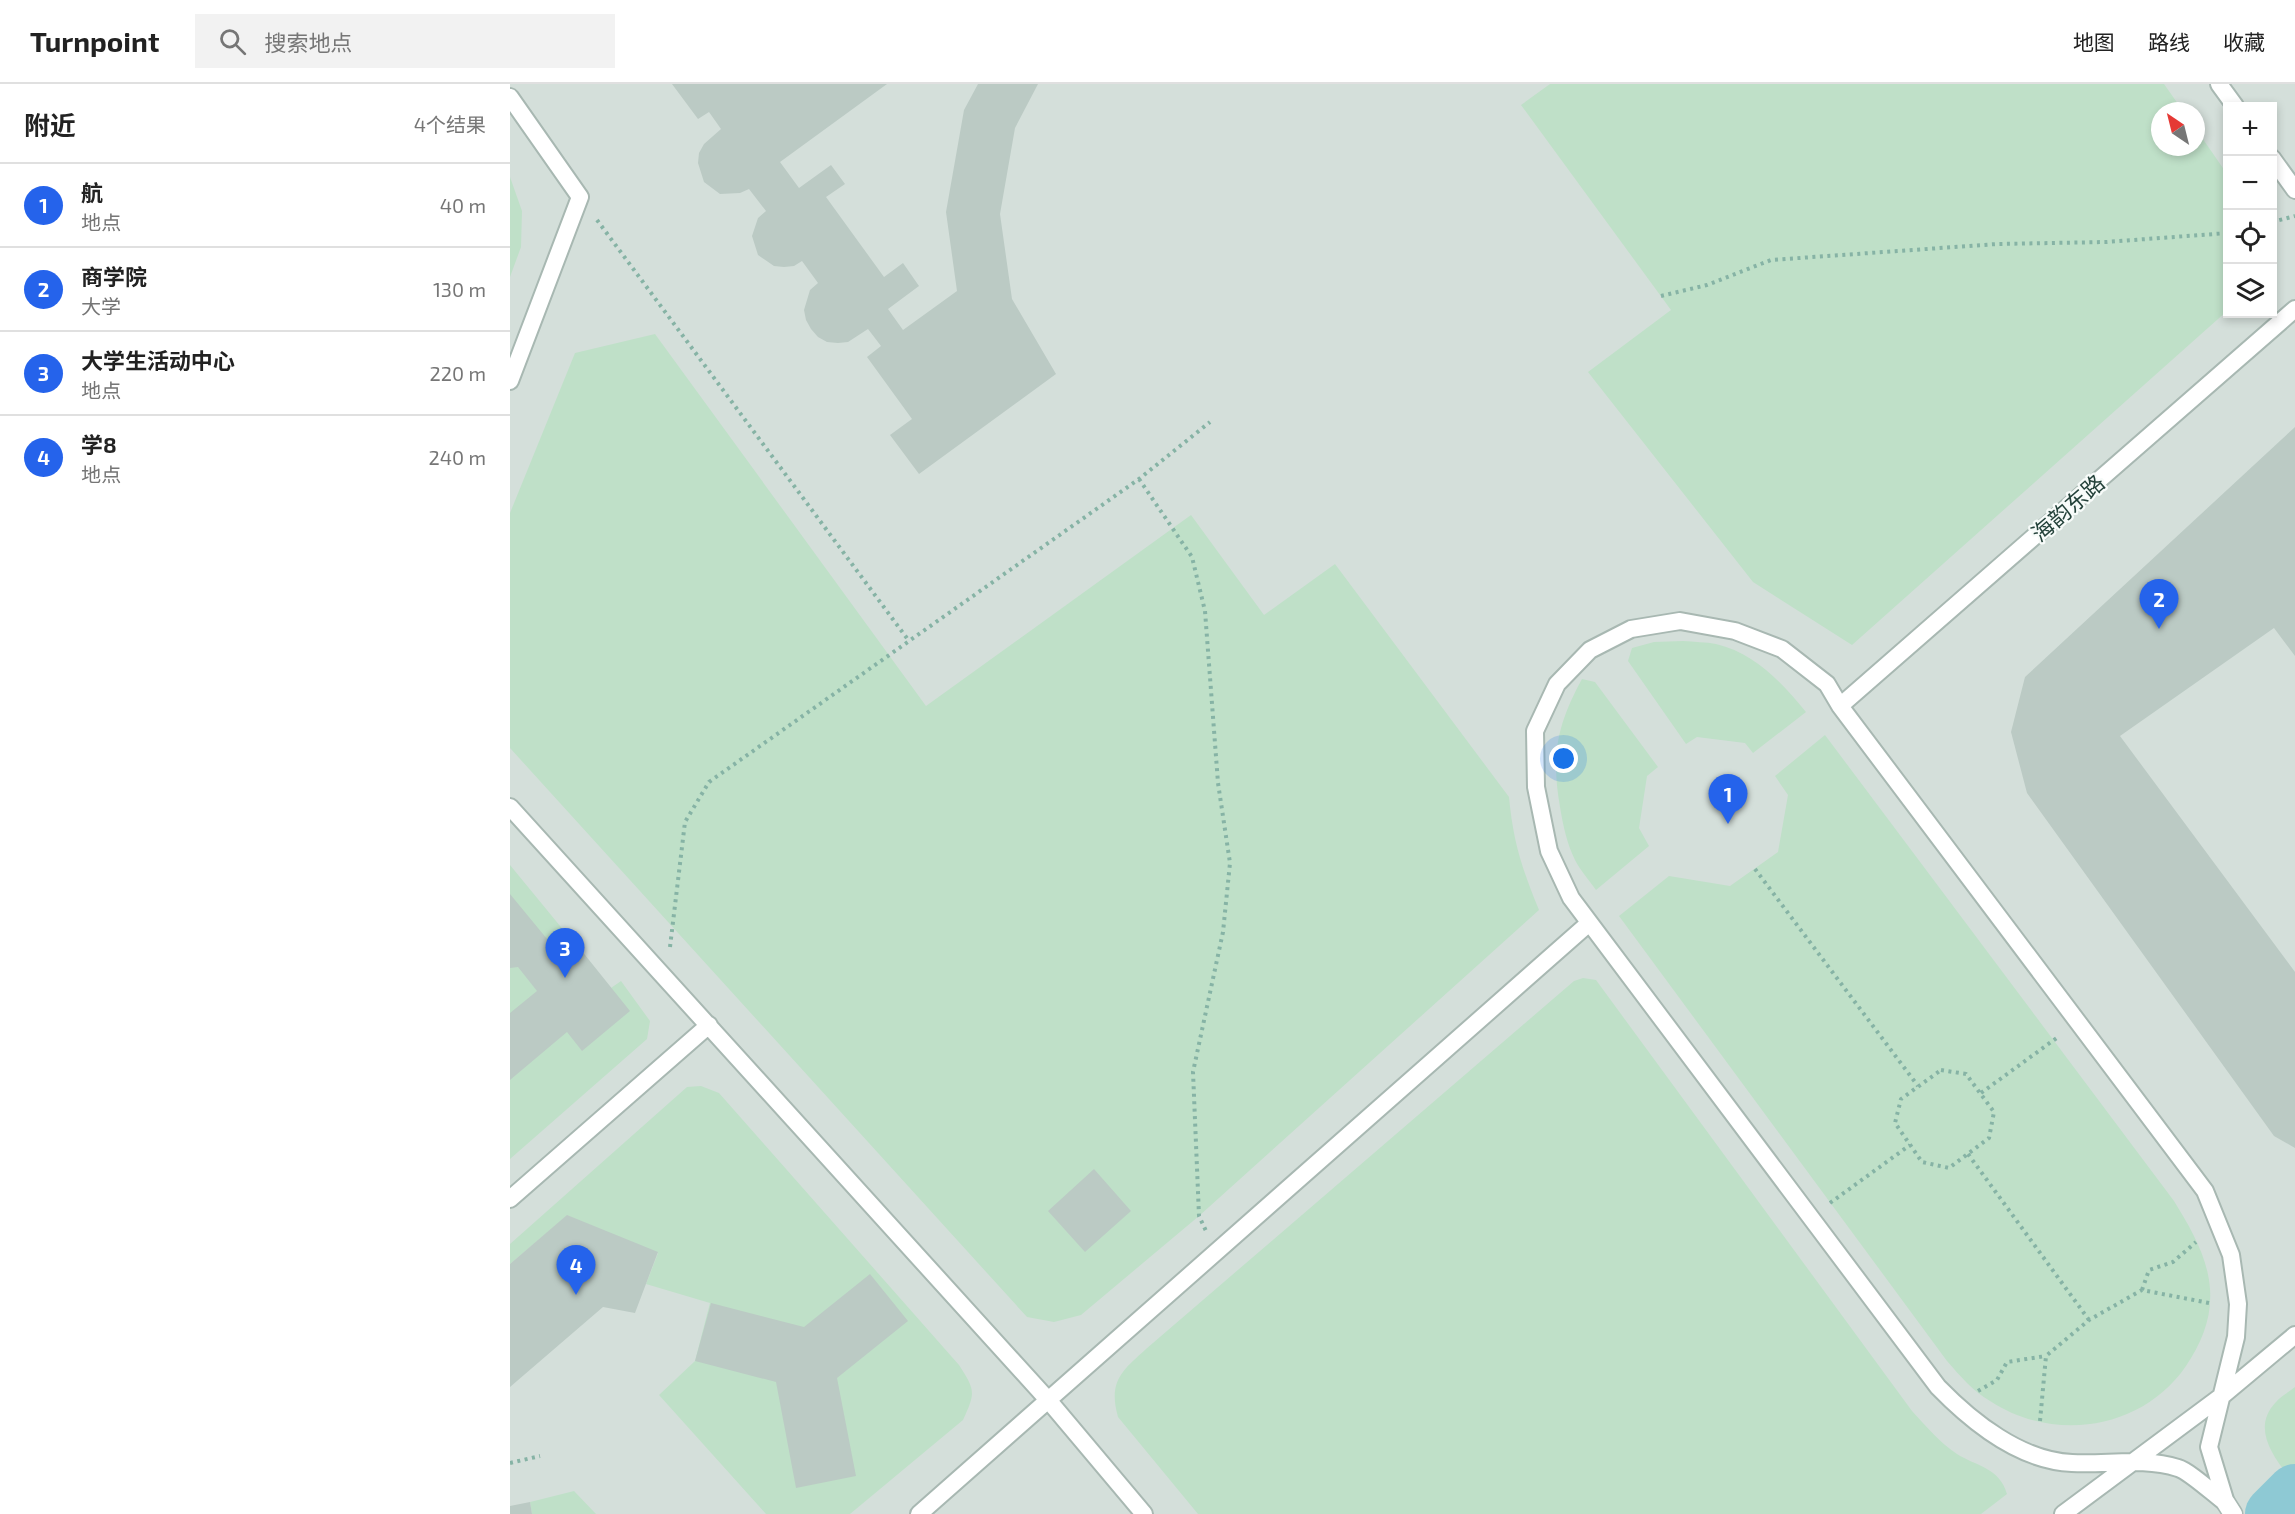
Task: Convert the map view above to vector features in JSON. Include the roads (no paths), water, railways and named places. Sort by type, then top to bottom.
[{"type":"lane","points":[[2219,84],[2232,102]]},
{"type":"lane","points":[[510,97],[579,197],[510,381]]},
{"type":"lane","points":[[2277,165],[2295,190]]},
{"type":"lane","name":"海韵东路","points":[[1840,706],[2295,309]]},
{"type":"lane","points":[[1680,621],[1735,632],[1782,649],[1827,684],[1840,706],[2205,1191],[2231,1255],[2238,1305],[2236,1337],[2209,1447],[2230,1509],[2180,1468],[2134,1461],[2070,1463],[2026,1453],[1957,1407],[1938,1388],[1588,924],[1571,898],[1549,851],[1536,787],[1535,731],[1557,684],[1590,650],[1631,629],[1680,621]]},
{"type":"lane","points":[[510,807],[1049,1401],[1144,1514]]},
{"type":"lane","points":[[920,1514],[1588,924]]},
{"type":"lane","points":[[510,1199],[710,1025]]},
{"type":"lane","points":[[2063,1514],[2223,1395],[2295,1335]]},
{"type":"lane","points":[[2070,1463],[2127,1451],[2175,1430],[2209,1395],[2236,1337]]},
{"type":"waterway","points":[[2273,1514],[2295,1492]]},
{"type":"place","name":"商学院","points":[[2159,629]]},
{"type":"place","name":"航","points":[[1728,824]]},
{"type":"place","name":"大学生活动中心","points":[[565,978]]},
{"type":"place","name":"学8","points":[[576,1295]]}]
